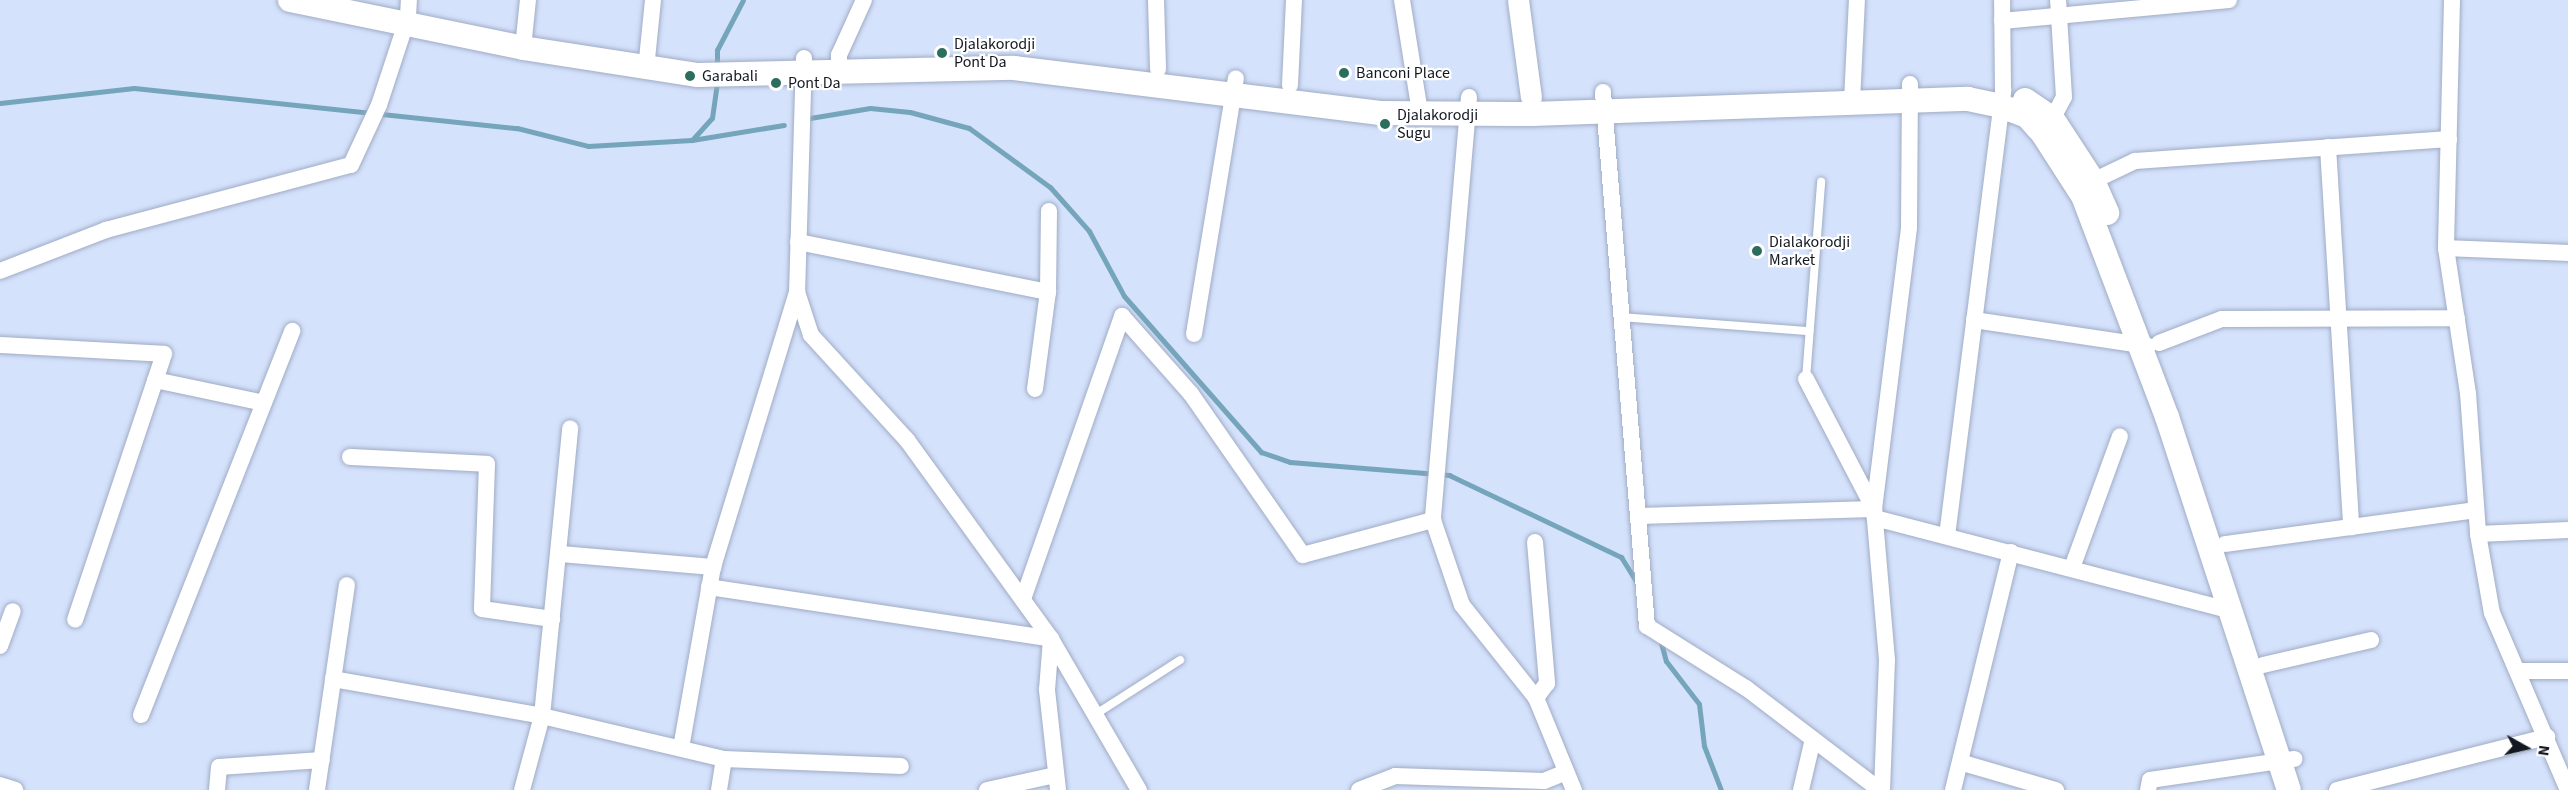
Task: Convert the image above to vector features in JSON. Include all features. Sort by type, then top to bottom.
[{"type":"main road","points":[[290,0],[408,14]]},
{"type":"main road","points":[[334,0],[408,14],[524,43],[699,69],[839,64],[1014,51],[1158,69],[1235,86],[1290,85],[1418,105]]},
{"type":"main road","points":[[839,64],[1014,68],[1235,86],[1418,105],[1531,105],[1604,100],[1910,92],[1968,99],[2002,98],[2027,116],[2048,126],[2093,181],[2154,345],[2224,544],[2263,664],[2286,760],[2289,790]]},
{"type":"main road","points":[[2048,126],[2154,345],[2228,610],[2286,760],[2307,790]]},
{"type":"street","points":[[524,43],[528,0]]},
{"type":"street","points":[[647,63],[653,0]]},
{"type":"street","points":[[839,64],[864,0]]},
{"type":"street","points":[[1156,0],[1158,69]]},
{"type":"street","points":[[1290,85],[1294,0]]},
{"type":"street","points":[[1402,0],[1418,105]]},
{"type":"street","points":[[1518,0],[1531,105]]},
{"type":"street","points":[[1852,93],[1857,0]]},
{"type":"street","points":[[1947,536],[2002,98],[2002,0]]},
{"type":"street","points":[[2048,126],[2064,97],[2058,0]]},
{"type":"street","points":[[2002,21],[2229,0]]},
{"type":"street","points":[[2452,0],[2446,248],[2457,318],[2478,534],[2492,613],[2568,790]]},
{"type":"street","points":[[0,271],[106,230],[351,165],[379,105],[408,14]]},
{"type":"street","points":[[681,748],[712,567],[797,292],[804,65]]},
{"type":"street","points":[[1194,334],[1235,86]]},
{"type":"street","points":[[1881,790],[1887,660],[1874,513],[1909,227],[1910,92]]},
{"type":"street","points":[[1604,100],[1647,626],[1746,688],[1881,790]]},
{"type":"street","points":[[1469,105],[1433,520],[1461,605],[1536,698],[1574,790]]},
{"type":"street","points":[[2093,181],[2135,160],[2449,139]]},
{"type":"street","points":[[2328,147],[2351,527]]},
{"type":"street","points":[[1035,389],[1048,292],[1049,211]]},
{"type":"street","points":[[798,242],[1048,292]]},
{"type":"street","points":[[2446,248],[2568,254]]},
{"type":"street","points":[[797,292],[811,335],[907,441],[1051,639],[1139,790]]},
{"type":"street","points":[[1023,599],[1122,316],[1191,394],[1303,555],[1433,520]]},
{"type":"street","points":[[1974,320],[2154,345],[2222,319],[2457,318]]},
{"type":"street","points":[[141,715],[292,331]]},
{"type":"street","points":[[0,345],[164,354],[75,620]]},
{"type":"street","points":[[1806,379],[1874,513]]},
{"type":"street","points":[[155,380],[264,403]]},
{"type":"street","points":[[522,790],[542,716],[560,554],[570,428]]},
{"type":"street","points":[[2072,568],[2120,436]]},
{"type":"street","points":[[350,457],[487,464],[482,609],[552,619]]},
{"type":"street","points":[[2224,544],[2476,510]]},
{"type":"street","points":[[1638,516],[1874,513],[1947,536],[2228,610]]},
{"type":"street","points":[[2478,534],[2568,530]]},
{"type":"street","points":[[1535,542],[1546,683],[1536,698]]},
{"type":"street","points":[[1953,790],[1963,763],[2011,552]]},
{"type":"street","points":[[560,554],[712,567]]},
{"type":"street","points":[[317,790],[347,585]]},
{"type":"street","points":[[709,587],[1051,639]]},
{"type":"street","points":[[0,646],[13,611]]},
{"type":"street","points":[[987,790],[1056,782],[1047,690],[1051,639]]},
{"type":"street","points":[[2263,664],[2371,640]]},
{"type":"street","points":[[2518,671],[2568,671]]},
{"type":"street","points":[[333,679],[542,716],[724,759],[901,766]]},
{"type":"street","points":[[2337,790],[2547,737]]},
{"type":"street","points":[[1800,790],[1813,739]]},
{"type":"street","points":[[719,790],[724,759]]},
{"type":"street","points":[[217,790],[219,767],[322,760]]},
{"type":"street","points":[[2148,790],[2150,780],[2286,760]]},
{"type":"street","points":[[1963,763],[2056,790]]},
{"type":"street","points":[[1359,790],[1398,783],[1542,785],[1566,772]]},
{"type":"street","points":[[0,784],[15,790]]},
{"type":"lane","points":[[1806,379],[1821,182]]},
{"type":"lane","points":[[1621,317],[1809,331]]},
{"type":"lane","points":[[1096,714],[1180,660]]},
{"type":"waterway","points":[[717,68],[717,50],[743,0]]},
{"type":"waterway","points":[[692,140],[712,118],[717,81]]},
{"type":"waterway","points":[[0,103],[134,88],[517,128],[588,146],[692,140],[784,125]]},
{"type":"waterway","points":[[810,118],[870,108],[910,112],[969,128],[1050,187],[1089,231],[1124,296],[1261,452],[1290,462],[1449,475],[1621,557],[1638,584]]},
{"type":"waterway","points":[[1660,639],[1666,661],[1699,704],[1704,746],[1721,790]]},
{"type":"place","name":"Djalakorodji Pont Da","points":[[942,53]]},
{"type":"place","name":"Banconi Place","points":[[1344,73]]},
{"type":"place","name":"Garabali","points":[[690,76]]},
{"type":"place","name":"Pont Da","points":[[776,83]]},
{"type":"place","name":"Djalakorodji Sugu","points":[[1385,124]]},
{"type":"place","name":"Dialakorodji Market","points":[[1757,251]]}]
